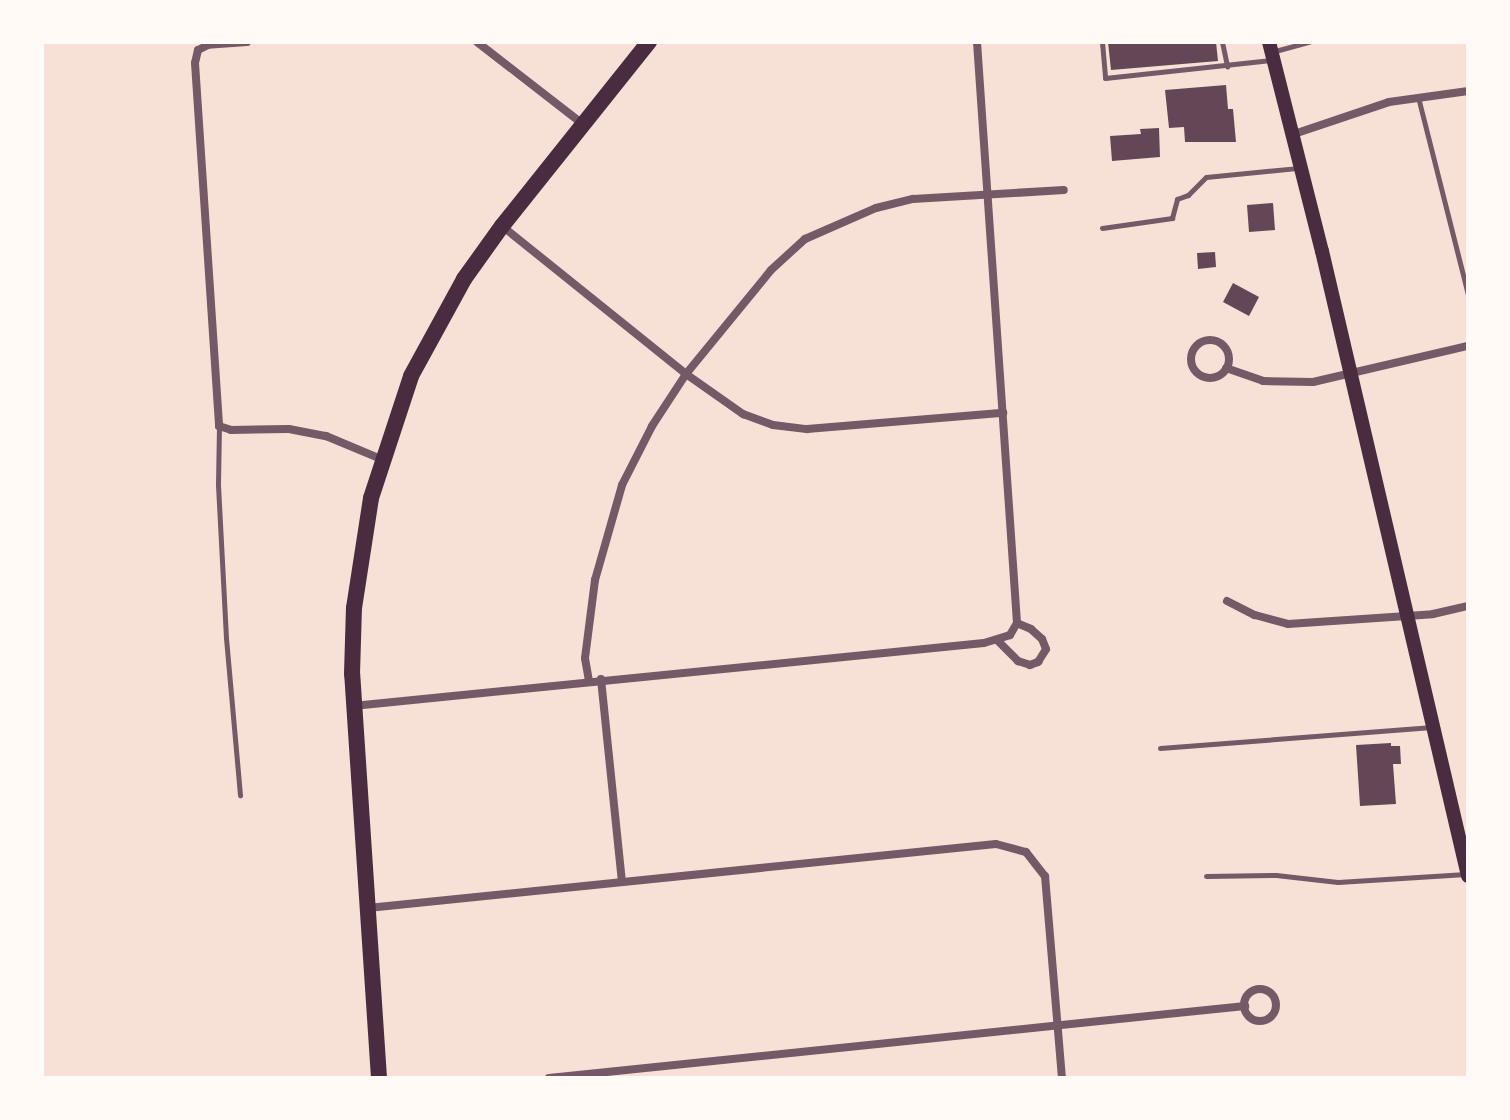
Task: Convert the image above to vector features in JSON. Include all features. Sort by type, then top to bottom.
[{"type":"main road","points":[[379,1078],[352,706],[352,644],[358,571],[381,459],[426,346],[464,279],[502,226],[649,42]]},
{"type":"main road","points":[[1272,51],[1468,875]]},
{"type":"street","points":[[247,42],[208,45],[198,50],[195,63],[219,426],[231,430],[289,429],[326,436],[381,459]]},
{"type":"street","points":[[477,42],[584,125]]},
{"type":"street","points":[[352,706],[997,640],[1010,635],[1017,623],[977,42]]},
{"type":"street","points":[[1294,134],[1418,96],[1468,91]]},
{"type":"street","points":[[589,681],[585,658],[595,580],[622,485],[652,426],[686,374],[771,270],[805,239],[876,208],[913,199],[1064,190]]},
{"type":"street","points":[[502,226],[686,374],[743,414],[773,425],[807,429],[1003,413]]},
{"type":"street","points":[[1205,341],[1217,342],[1228,356],[1226,368],[1217,376],[1205,378],[1191,365],[1192,353],[1205,341]]},
{"type":"street","points":[[1226,368],[1263,381],[1290,384],[1468,346]]},
{"type":"street","points":[[1227,601],[1255,615],[1288,624],[1407,615],[1468,606]]},
{"type":"street","points":[[997,640],[1018,661],[1030,665],[1038,662],[1046,649],[1042,639],[1017,623]]},
{"type":"street","points":[[601,679],[622,882]]},
{"type":"street","points":[[367,908],[996,844],[1026,852],[1045,876],[1062,1078]]},
{"type":"street","points":[[549,1078],[1245,1006]]},
{"type":"lane","points":[[1102,42],[1105,78],[1227,66],[1309,42]]},
{"type":"lane","points":[[1222,42],[1227,66]]},
{"type":"lane","points":[[1418,96],[1468,295]]},
{"type":"lane","points":[[1102,228],[1172,218],[1177,199],[1188,195],[1206,177],[1302,167]]},
{"type":"lane","points":[[219,426],[218,485],[226,638],[240,795]]},
{"type":"lane","points":[[1160,748],[1433,727]]},
{"type":"lane","points":[[1206,876],[1276,875],[1338,882],[1468,875]]},
{"type":"building","points":[[1108,42],[1216,42],[1218,61],[1111,70]]},
{"type":"building","points":[[1226,85],[1228,109],[1233,109],[1236,142],[1185,142],[1184,127],[1169,128],[1165,90]]},
{"type":"building","points":[[1159,128],[1160,157],[1112,161],[1110,136],[1141,134],[1140,129]]},
{"type":"building","points":[[1273,203],[1275,230],[1249,232],[1247,205]]},
{"type":"building","points":[[1215,252],[1216,267],[1198,269],[1197,253]]},
{"type":"building","points":[[1233,283],[1259,297],[1249,316],[1223,302]]},
{"type":"building","points":[[1391,743],[1391,746],[1400,746],[1401,764],[1393,764],[1396,804],[1360,806],[1356,745]]}]
